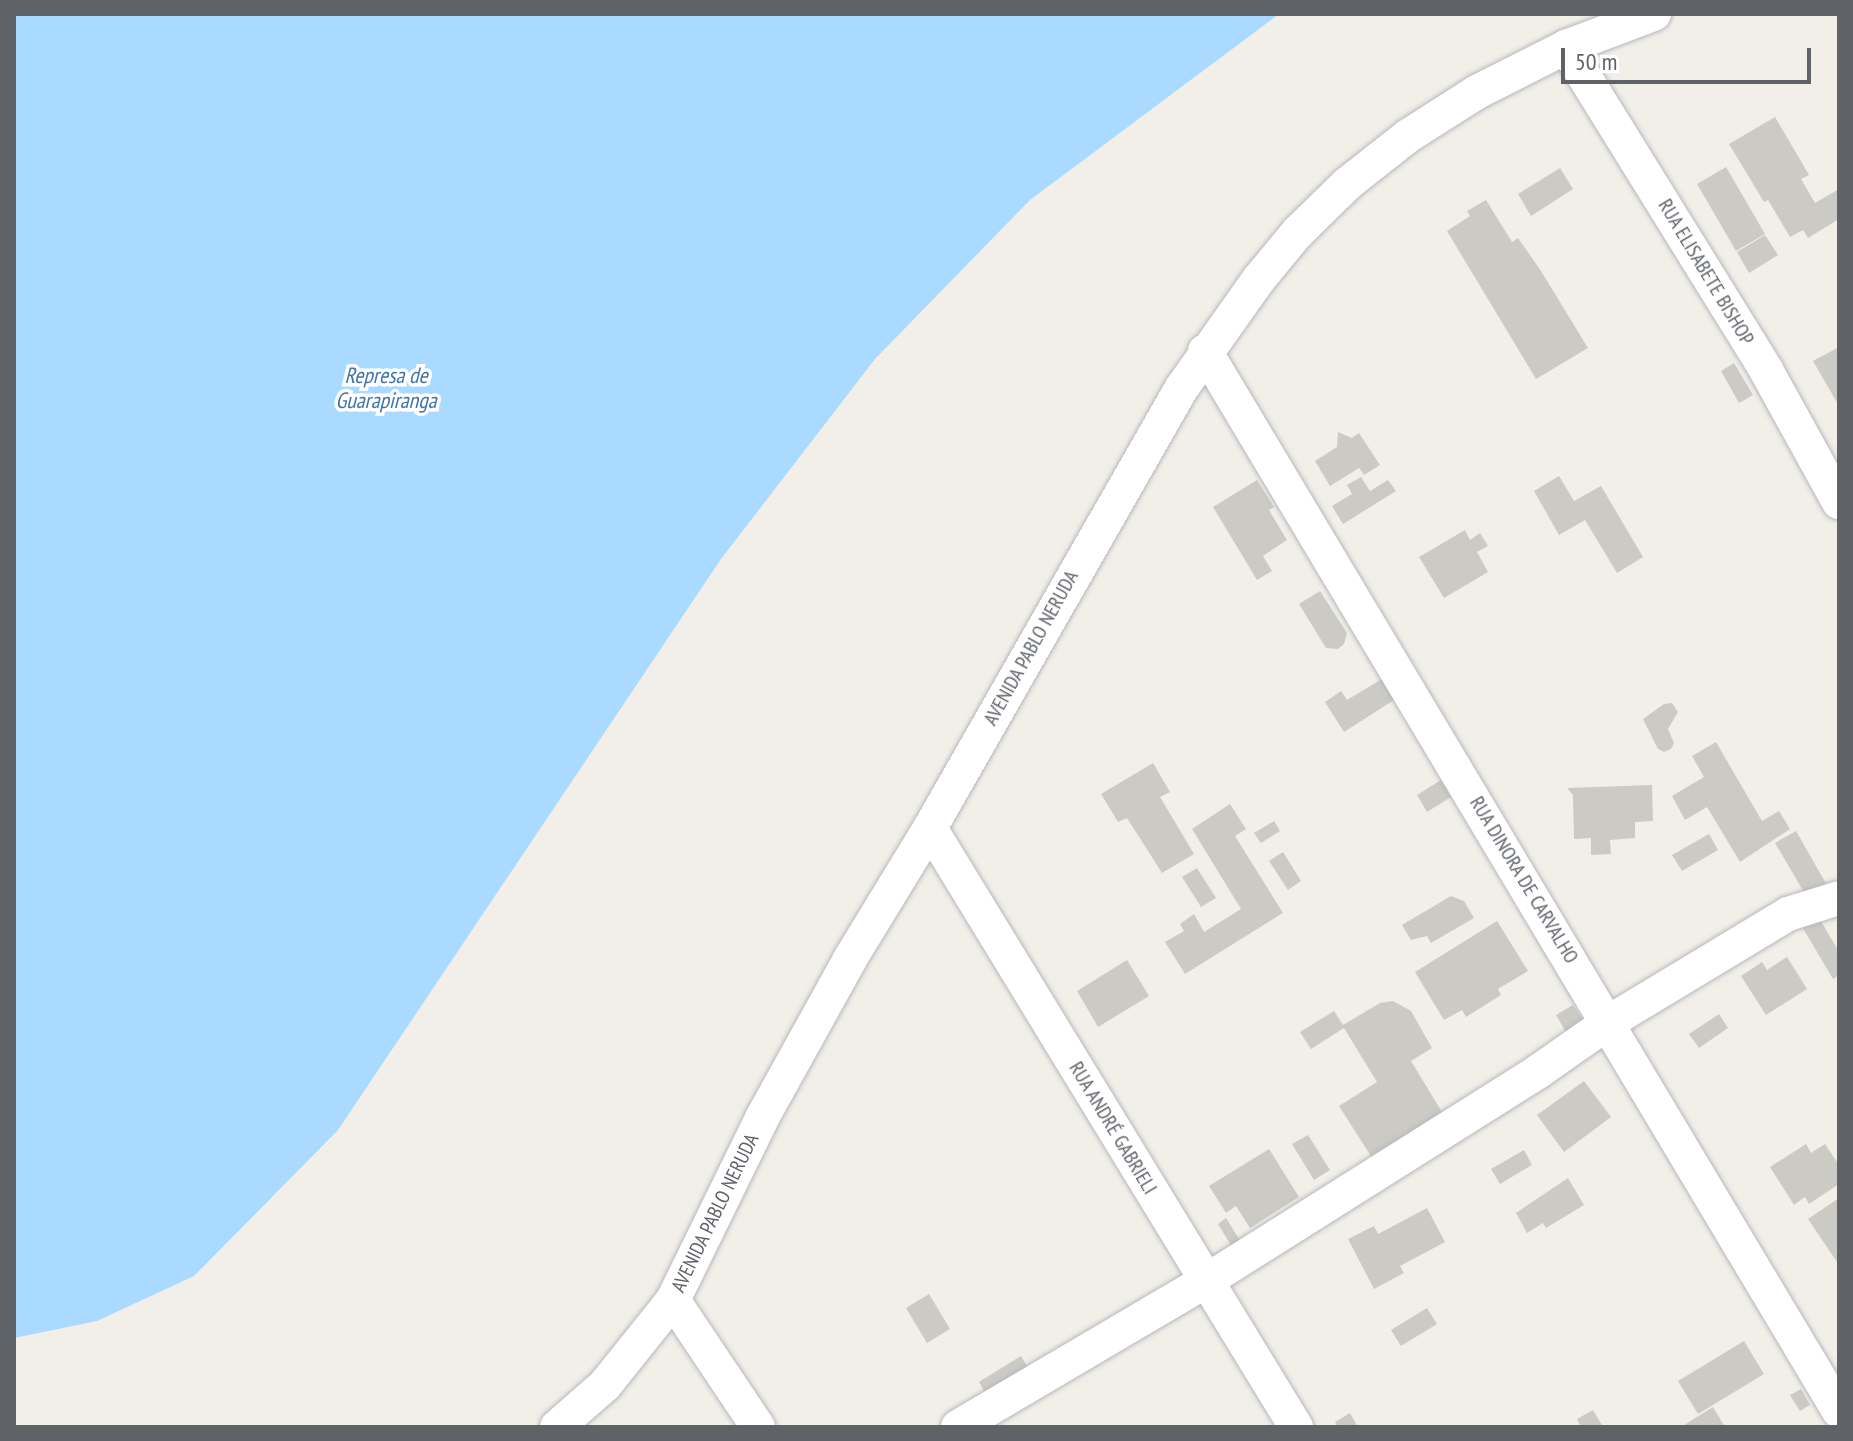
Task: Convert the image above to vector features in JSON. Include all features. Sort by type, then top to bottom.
[{"type":"street","name":"AVENIDA PABLO NERUDA","points":[[557,1427],[605,1385],[673,1300],[762,1118],[850,959],[930,828],[1059,598],[1205,351],[1297,233],[1347,184],[1408,136],[1477,92],[1566,47],[1654,14]]},
{"type":"street","name":"RUA ELISABETE BISHOP","points":[[1566,47],[1766,370],[1839,502]]},
{"type":"street","name":"RUA DINORA DE CARVALHO","points":[[1205,351],[1839,1411]]},
{"type":"street","name":"RUA ANDRÉ GABRIELI","points":[[930,828],[1296,1427]]},
{"type":"street","points":[[958,1427],[1206,1281],[1539,1071],[1609,1022],[1788,914],[1839,898]]},
{"type":"street","points":[[673,1300],[758,1427]]},
{"type":"water","name":"Represa de Guarapiranga","points":[[14,14],[1279,14],[1030,200],[875,359],[721,559],[338,1130],[194,1276],[97,1321],[14,1338]]},
{"type":"building","points":[[1775,117],[1809,175],[1801,179],[1815,203],[1839,189],[1839,219],[1808,238],[1803,230],[1790,237],[1768,200],[1764,202],[1729,144]]},
{"type":"building","points":[[1726,167],[1765,234],[1736,251],[1697,184]]},
{"type":"building","points":[[1560,168],[1573,189],[1531,216],[1518,194]]},
{"type":"building","points":[[1486,200],[1512,242],[1518,238],[1541,271],[1588,348],[1536,379],[1447,231],[1470,216],[1467,211]]},
{"type":"building","points":[[1765,235],[1778,255],[1749,273],[1737,252]]},
{"type":"building","points":[[1839,347],[1839,406],[1813,361]]},
{"type":"building","points":[[1734,363],[1753,395],[1739,403],[1721,371]]},
{"type":"building","points":[[1338,432],[1352,438],[1359,433],[1380,465],[1364,475],[1359,468],[1330,486],[1315,461],[1337,447]]},
{"type":"building","points":[[1559,476],[1574,501],[1601,486],[1643,557],[1617,573],[1585,520],[1559,535],[1534,491]]},
{"type":"building","points":[[1361,477],[1370,491],[1388,480],[1396,491],[1343,524],[1332,506],[1352,494],[1347,485]]},
{"type":"building","points":[[1257,480],[1274,507],[1269,510],[1287,540],[1263,556],[1272,571],[1257,580],[1213,507]]},
{"type":"building","points":[[1465,530],[1470,540],[1480,533],[1488,546],[1477,552],[1488,572],[1444,598],[1419,557]]},
{"type":"building","points":[[1320,591],[1347,633],[1344,644],[1338,649],[1326,648],[1299,604]]},
{"type":"building","points":[[1382,679],[1394,700],[1344,732],[1325,702],[1341,691],[1347,700]]},
{"type":"building","points":[[1672,703],[1678,712],[1668,729],[1674,743],[1671,749],[1664,752],[1658,749],[1643,719],[1664,704]]},
{"type":"building","points":[[1716,742],[1762,821],[1779,811],[1790,829],[1740,862],[1707,807],[1685,820],[1672,796],[1704,777],[1692,756]]},
{"type":"building","points":[[1153,763],[1170,792],[1160,797],[1194,854],[1162,873],[1127,818],[1118,822],[1101,794]]},
{"type":"building","points":[[1441,780],[1451,797],[1427,812],[1417,795]]},
{"type":"building","points":[[1652,785],[1653,821],[1635,822],[1635,838],[1610,840],[1611,854],[1591,855],[1591,838],[1574,839],[1573,795],[1567,788]]},
{"type":"building","points":[[1230,804],[1246,829],[1235,836],[1283,913],[1185,974],[1165,942],[1184,931],[1180,924],[1194,914],[1204,932],[1241,909],[1192,829]]},
{"type":"building","points":[[1274,821],[1280,831],[1261,843],[1254,833]]},
{"type":"building","points":[[1796,831],[1828,887],[1808,899],[1775,843]]},
{"type":"building","points":[[1709,834],[1718,850],[1682,871],[1672,855]]},
{"type":"building","points":[[1283,852],[1301,881],[1288,890],[1269,861]]},
{"type":"building","points":[[1197,868],[1216,898],[1201,907],[1182,877]]},
{"type":"building","points":[[1451,896],[1464,901],[1474,918],[1431,943],[1427,936],[1411,940],[1402,925]]},
{"type":"building","points":[[1818,916],[1839,952],[1839,975],[1833,979],[1801,925]]},
{"type":"building","points":[[1497,921],[1528,971],[1498,989],[1501,995],[1466,1017],[1462,1010],[1444,1020],[1415,972]]},
{"type":"building","points":[[1787,957],[1807,989],[1766,1015],[1741,976],[1762,962],[1767,970]]},
{"type":"building","points":[[1127,960],[1149,996],[1098,1027],[1077,991]]},
{"type":"building","points":[[1393,1001],[1411,1011],[1432,1048],[1411,1061],[1445,1117],[1374,1161],[1339,1106],[1377,1082],[1344,1028],[1311,1049],[1300,1032],[1334,1011],[1343,1025],[1380,1003]]},
{"type":"building","points":[[1573,1005],[1585,1024],[1567,1034],[1556,1015]]},
{"type":"building","points":[[1719,1014],[1728,1028],[1699,1048],[1689,1034]]},
{"type":"building","points":[[1584,1081],[1611,1117],[1564,1152],[1537,1115]]},
{"type":"building","points":[[1308,1135],[1330,1170],[1314,1180],[1292,1144]]},
{"type":"building","points":[[1806,1144],[1811,1153],[1825,1144],[1839,1165],[1839,1184],[1809,1204],[1805,1197],[1794,1205],[1770,1167]]},
{"type":"building","points":[[1269,1149],[1299,1197],[1250,1228],[1236,1206],[1226,1213],[1209,1186]]},
{"type":"building","points":[[1524,1150],[1532,1165],[1500,1184],[1491,1169]]},
{"type":"building","points":[[1568,1178],[1584,1205],[1546,1228],[1543,1223],[1527,1233],[1516,1213]]},
{"type":"building","points":[[1839,1198],[1839,1261],[1837,1262],[1808,1219]]},
{"type":"building","points":[[1427,1208],[1445,1242],[1400,1266],[1404,1273],[1374,1289],[1348,1239],[1374,1226],[1378,1234]]},
{"type":"building","points":[[1226,1218],[1241,1242],[1232,1247],[1218,1224]]},
{"type":"building","points":[[929,1294],[950,1329],[927,1343],[906,1308]]},
{"type":"building","points":[[1427,1308],[1437,1324],[1401,1346],[1391,1330]]},
{"type":"building","points":[[1744,1341],[1764,1374],[1698,1414],[1678,1381]]},
{"type":"building","points":[[1021,1356],[1030,1371],[987,1396],[979,1382]]},
{"type":"building","points":[[1801,1389],[1810,1405],[1800,1411],[1790,1395]]},
{"type":"building","points":[[1713,1407],[1725,1427],[1681,1427]]},
{"type":"building","points":[[1593,1410],[1603,1427],[1581,1427],[1577,1419]]},
{"type":"building","points":[[1350,1413],[1358,1427],[1338,1427],[1335,1422]]}]
